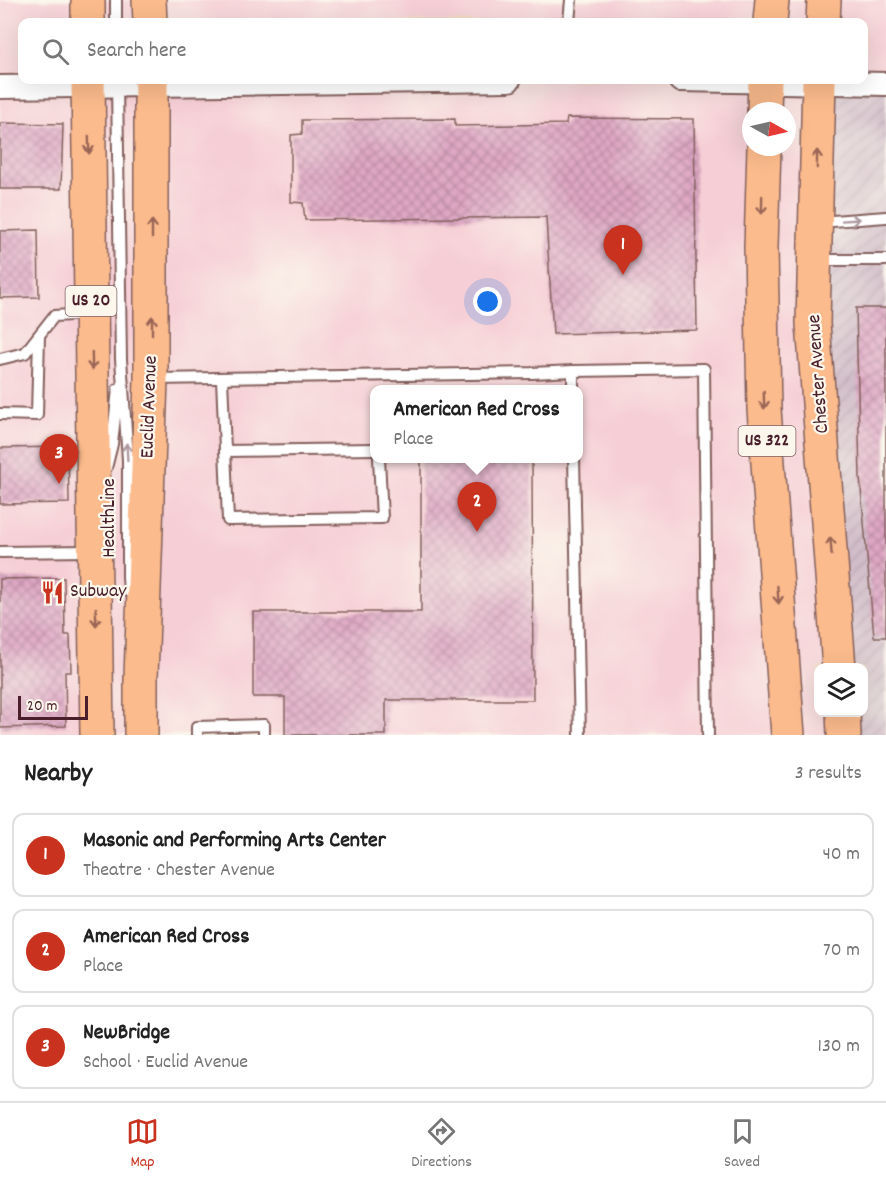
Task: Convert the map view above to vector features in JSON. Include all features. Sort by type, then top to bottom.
[{"type":"main road","points":[[88,0],[88,18]]},
{"type":"main road","points":[[149,0],[150,18]]},
{"type":"main road","points":[[770,18],[772,0]]},
{"type":"main road","points":[[822,18],[824,0]]},
{"type":"main road","name":"US 20","points":[[97,735],[91,314],[103,84]]},
{"type":"main road","name":"Euclid Avenue","points":[[141,735],[152,379],[151,84]]},
{"type":"main road","points":[[764,102],[765,84]]},
{"type":"main road","name":"Chester Avenue","points":[[819,84],[813,323],[839,663]]},
{"type":"main road","name":"US 322","points":[[764,156],[761,247],[764,409],[788,735]]},
{"type":"main road","points":[[843,717],[844,735]]},
{"type":"street","points":[[868,83],[886,84]]},
{"type":"street","points":[[0,87],[77,84]]},
{"type":"lane","points":[[116,0],[116,18]]},
{"type":"lane","points":[[569,18],[571,0]]},
{"type":"lane","name":"HealthLine","points":[[103,84],[128,460],[128,577],[141,678]]},
{"type":"lane","points":[[816,222],[886,217]]},
{"type":"lane","points":[[814,260],[886,260]]},
{"type":"lane","points":[[0,359],[25,353],[54,316],[91,314]]},
{"type":"lane","points":[[0,414],[37,415],[39,336]]},
{"type":"lane","name":"HealthLine","points":[[94,516],[112,444],[121,359]]},
{"type":"lane","points":[[152,379],[704,369],[708,735]]},
{"type":"lane","points":[[573,371],[573,385]]},
{"type":"lane","points":[[222,379],[228,520],[382,518],[380,463]]},
{"type":"lane","points":[[225,451],[370,449]]},
{"type":"lane","points":[[574,463],[580,735]]},
{"type":"lane","points":[[0,552],[94,551]]},
{"type":"lane","points":[[197,735],[197,727],[264,725],[264,735]]},
{"type":"shaded area","points":[[0,0],[886,0],[886,84],[839,663],[814,663],[814,717],[843,717],[844,735],[0,735]]},
{"type":"shaded area","points":[[819,84],[886,84],[886,735],[844,735],[843,717],[868,717],[868,663],[839,663]]},
{"type":"building","points":[[567,118],[694,119],[697,330],[553,334],[546,217],[305,220],[303,203],[291,202],[291,135],[302,134],[302,120],[455,119],[455,126],[566,124]]},
{"type":"building","points":[[0,123],[63,124],[61,189],[0,189]]},
{"type":"building","points":[[38,230],[39,297],[0,298],[0,231]]},
{"type":"building","points":[[856,308],[886,308],[886,637],[874,637],[860,477]]},
{"type":"building","points":[[68,447],[69,503],[0,504],[0,448]]},
{"type":"building","points":[[421,463],[532,463],[533,700],[386,700],[386,735],[285,735],[285,697],[253,697],[253,612],[421,612]]},
{"type":"building","points":[[64,578],[65,635],[70,635],[71,672],[65,672],[66,726],[0,728],[0,579]]},
{"type":"place","name":"Masonic and Performing Arts Center","points":[[623,275]]},
{"type":"place","name":"NewBridge","points":[[59,484]]},
{"type":"place","name":"American Red Cross","points":[[477,532]]},
{"type":"place","name":"Subway","points":[[52,592]]}]
